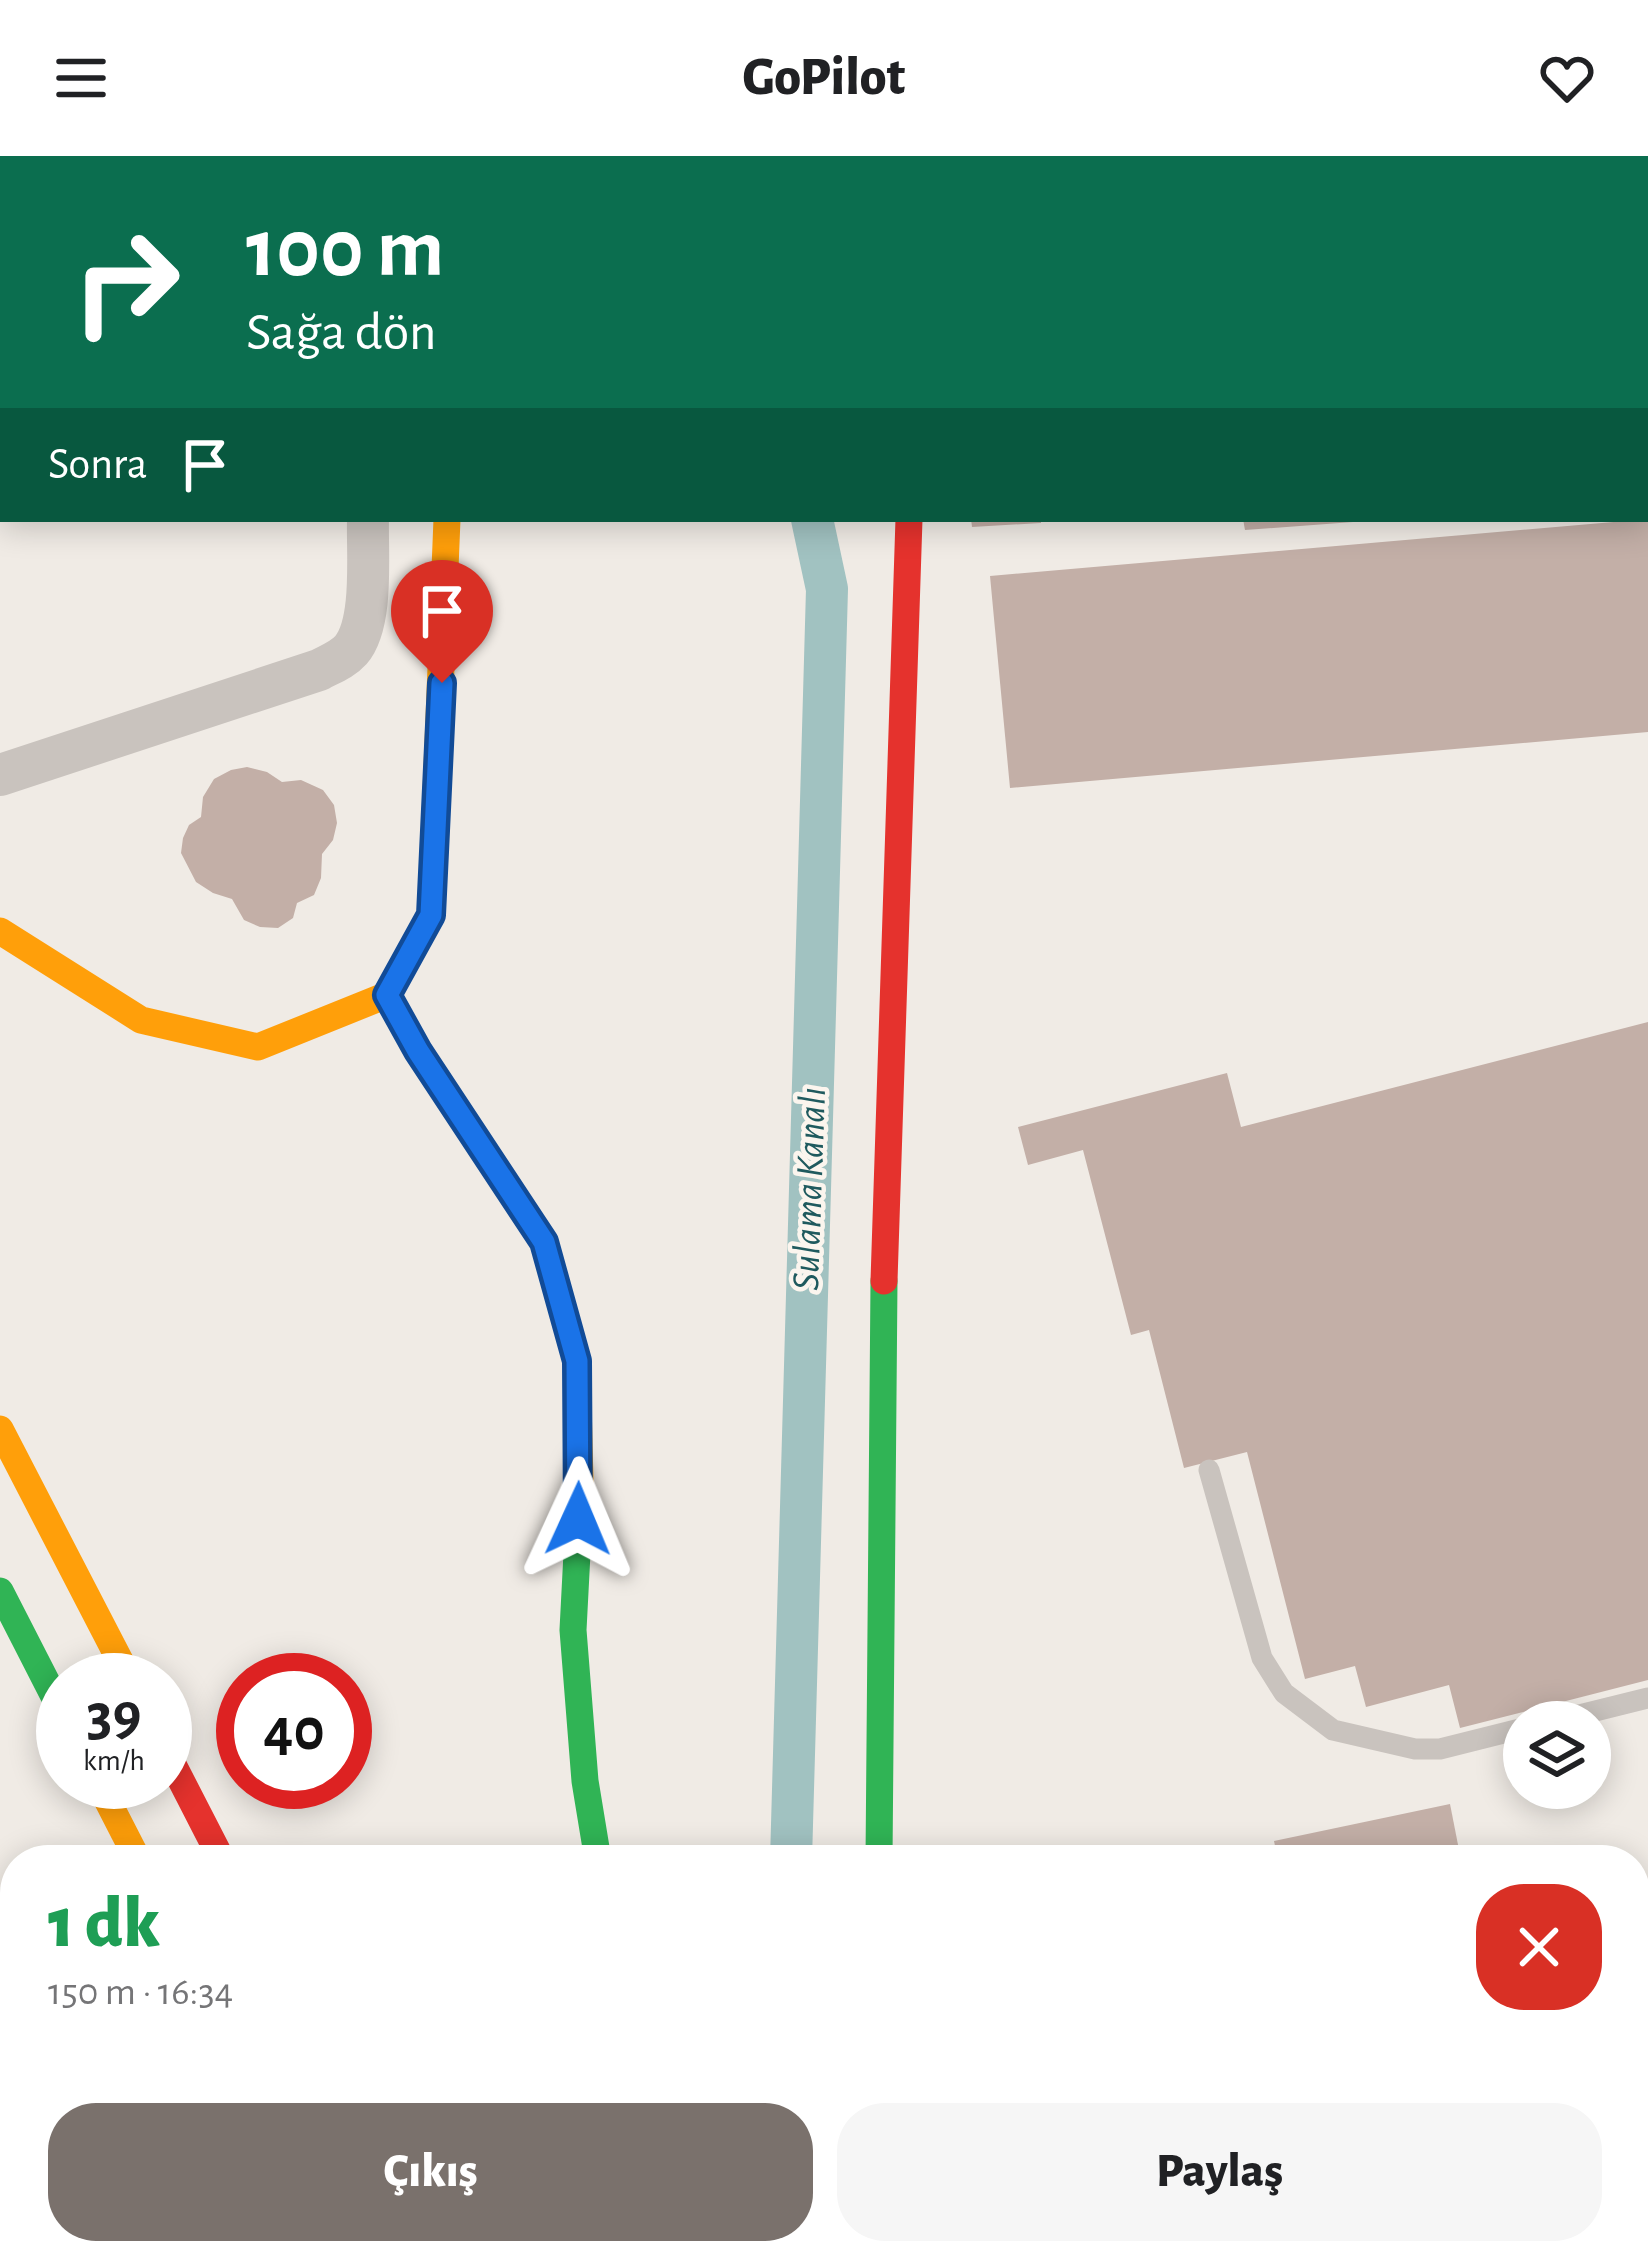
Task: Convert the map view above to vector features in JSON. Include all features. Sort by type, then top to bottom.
[{"type":"street","points":[[0,775],[341,659],[354,647],[365,614],[368,522]]},
{"type":"street","points":[[0,931],[141,1020],[258,1047],[387,995],[431,915],[447,522]]},
{"type":"street","points":[[879,1845],[884,1310],[909,522]]},
{"type":"street","points":[[387,995],[418,1051],[544,1242],[577,1361],[580,1481],[573,1630],[585,1781],[596,1845]]},
{"type":"street","points":[[0,1430],[116,1653]]},
{"type":"street","points":[[0,1591],[36,1661]]},
{"type":"street","points":[[192,1802],[214,1845]]},
{"type":"street","points":[[112,1809],[130,1845]]},
{"type":"lane","points":[[1209,1470],[1262,1658],[1284,1693],[1333,1730],[1415,1749],[1440,1749],[1503,1733]]},
{"type":"lane","points":[[1611,1707],[1648,1698]]},
{"type":"building","points":[[971,522],[1041,522],[1041,523],[972,527]]},
{"type":"building","points":[[1244,522],[1353,522],[1245,530]]},
{"type":"building","points":[[1648,522],[1648,732],[1010,788],[990,576]]},
{"type":"building","points":[[247,767],[282,782],[301,780],[323,790],[334,805],[337,823],[333,840],[322,854],[321,878],[314,895],[297,903],[293,918],[278,928],[244,920],[232,899],[196,882],[181,853],[183,838],[189,825],[201,817],[203,797],[214,779]]},
{"type":"building","points":[[1648,1022],[1648,1680],[1566,1701],[1503,1701],[1503,1717],[1460,1728],[1449,1685],[1366,1707],[1355,1666],[1305,1679],[1247,1452],[1184,1468],[1149,1330],[1131,1335],[1083,1150],[1028,1165],[1018,1127],[1227,1073],[1241,1127]]},
{"type":"building","points":[[1450,1804],[1458,1845],[1275,1845],[1274,1841]]},
{"type":"waterway","name":"Sulama Kanalı","points":[[791,1845],[827,589],[813,522]]},
{"type":"traffic: fast","points":[[879,1845],[884,1281]]},
{"type":"traffic: fast","points":[[578,1534],[573,1630],[585,1781],[596,1845]]},
{"type":"traffic: fast","points":[[0,1591],[36,1661]]},
{"type":"traffic: slow","points":[[0,931],[141,1020],[258,1047],[387,995],[431,915],[447,522]]},
{"type":"traffic: slow","points":[[387,995],[418,1051],[544,1242],[577,1361],[578,1534]]},
{"type":"traffic: slow","points":[[0,1429],[116,1653]]},
{"type":"traffic: slow","points":[[112,1809],[130,1845]]},
{"type":"traffic: jam","points":[[884,1281],[909,522]]},
{"type":"traffic: jam","points":[[192,1802],[214,1845]]},
{"type":"route","points":[[442,683],[431,915],[387,995],[418,1051],[544,1242],[577,1361],[578,1519]]}]
